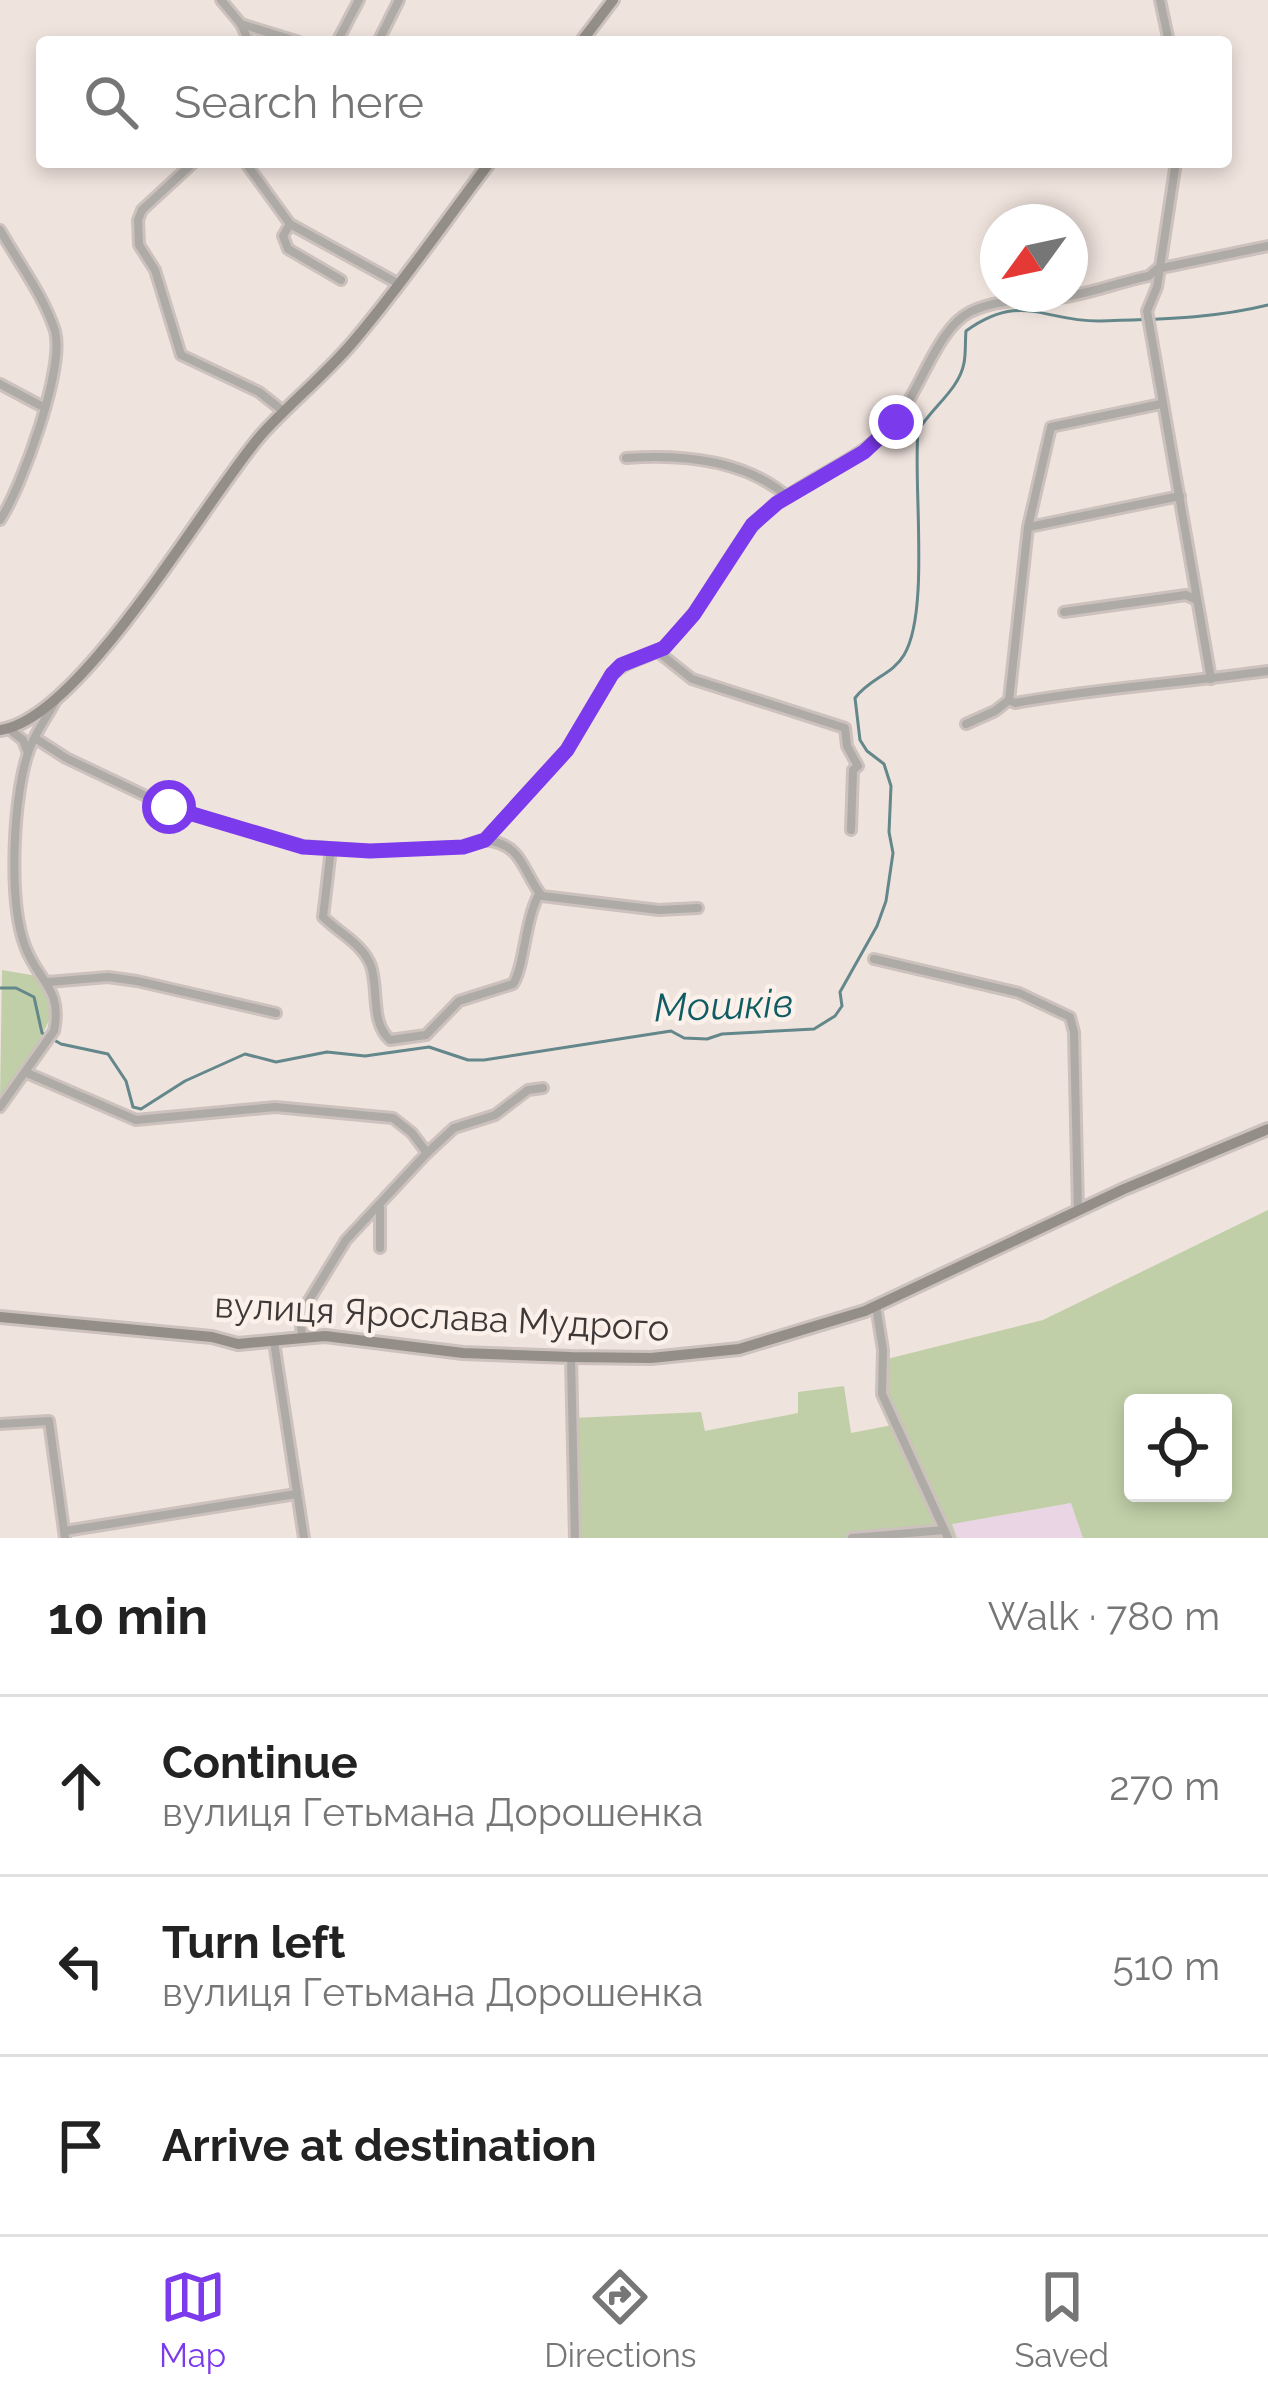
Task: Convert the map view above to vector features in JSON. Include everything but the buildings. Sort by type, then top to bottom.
[{"type":"main road","points":[[586,36],[613,0]]},
{"type":"main road","points":[[3,729],[32,718],[56,699],[128,615],[260,436],[334,363],[486,168]]},
{"type":"main road","name":"вулиця Ярослава Мудрого","points":[[0,1317],[212,1336],[238,1344],[302,1336],[571,1358],[693,1356],[740,1349],[876,1306],[1268,1129]]},
{"type":"street","points":[[221,0],[246,36]]},
{"type":"street","points":[[341,36],[359,0]]},
{"type":"street","points":[[381,36],[399,0]]},
{"type":"street","points":[[1160,0],[1168,36]]},
{"type":"street","points":[[241,24],[280,36]]},
{"type":"street","points":[[188,168],[142,210],[138,220],[139,245],[155,270],[181,355],[259,392],[284,412]]},
{"type":"street","points":[[249,168],[290,224],[399,284]]},
{"type":"street","points":[[1175,168],[1156,287],[1147,311],[1211,679]]},
{"type":"street","points":[[290,224],[283,236],[288,249],[341,280]]},
{"type":"street","points":[[0,230],[55,332],[57,349],[45,407],[0,520]]},
{"type":"street","points":[[34,738],[169,807],[303,847],[370,851],[463,847],[485,840],[567,750],[612,674],[621,665],[657,651],[694,614],[752,525],[788,497],[864,452],[896,422],[948,332],[964,315],[990,304],[1063,298],[1149,276],[1157,269],[1268,246]]},
{"type":"street","points":[[0,384],[45,407]]},
{"type":"street","points":[[966,724],[1009,700],[1028,527],[1051,427],[1161,404]]},
{"type":"street","points":[[626,458],[689,456],[762,480],[788,497]]},
{"type":"street","points":[[1028,527],[1180,496]]},
{"type":"street","points":[[1064,612],[1186,595],[1196,600]]},
{"type":"street","points":[[657,651],[692,679],[845,728],[858,766],[853,770],[851,830]]},
{"type":"street","points":[[1009,700],[1015,703],[1268,671]]},
{"type":"street","points":[[0,1107],[54,1031],[58,1008],[25,948],[14,866],[28,753],[56,699]]},
{"type":"street","points":[[3,729],[23,740],[28,753]]},
{"type":"street","points":[[331,849],[323,917],[370,963],[381,1030],[390,1040],[426,1036],[459,1001],[513,984],[520,971],[526,924],[538,894],[513,848],[485,840]]},
{"type":"street","points":[[538,894],[593,905],[698,908]]},
{"type":"street","points":[[874,959],[1019,993],[1070,1017],[1074,1024],[1078,1211]]},
{"type":"street","points":[[47,982],[108,977],[276,1012]]},
{"type":"street","points":[[27,1072],[136,1120],[274,1107],[393,1118],[428,1154]]},
{"type":"street","points":[[302,1336],[300,1315],[346,1240],[428,1154],[454,1129],[495,1115],[528,1090],[543,1088]]},
{"type":"street","points":[[380,1205],[380,1248]]},
{"type":"street","points":[[852,1538],[946,1534],[882,1394],[884,1350],[876,1306]]},
{"type":"street","points":[[274,1342],[304,1538]]},
{"type":"street","points":[[571,1358],[574,1538]]},
{"type":"street","points":[[0,1424],[50,1421],[65,1535],[296,1494]]},
{"type":"shaded area","points":[[1072,1503],[1083,1538],[957,1538],[951,1524]]},
{"type":"green space","points":[[2,970],[37,976],[53,1012],[25,1071],[0,1102]]},
{"type":"green space","points":[[1268,1210],[1268,1538],[1083,1538],[1071,1503],[952,1524],[957,1538],[577,1538],[573,1418],[701,1412],[705,1431],[798,1413],[798,1392],[844,1386],[851,1433],[898,1424],[887,1389],[887,1359],[1043,1320]]},
{"type":"waterway","name":"Мошків","points":[[0,988],[16,988],[34,997],[42,1033],[61,1044],[108,1054],[126,1081],[133,1107],[141,1109],[185,1081],[245,1054],[276,1062],[327,1052],[365,1056],[429,1047],[468,1060],[484,1060],[671,1031],[684,1038],[707,1039],[814,1029],[842,1006],[840,992],[886,901],[893,853],[891,786],[884,764],[860,740],[855,698],[899,662],[912,635],[919,579],[918,431],[961,373],[966,331],[986,319],[1018,311],[1100,321],[1205,316],[1268,305]]},
{"type":"route","points":[[169,807],[303,847],[370,851],[463,847],[485,840],[567,750],[612,674],[621,665],[664,648],[694,614],[752,525],[777,503],[864,452],[896,422]]}]
